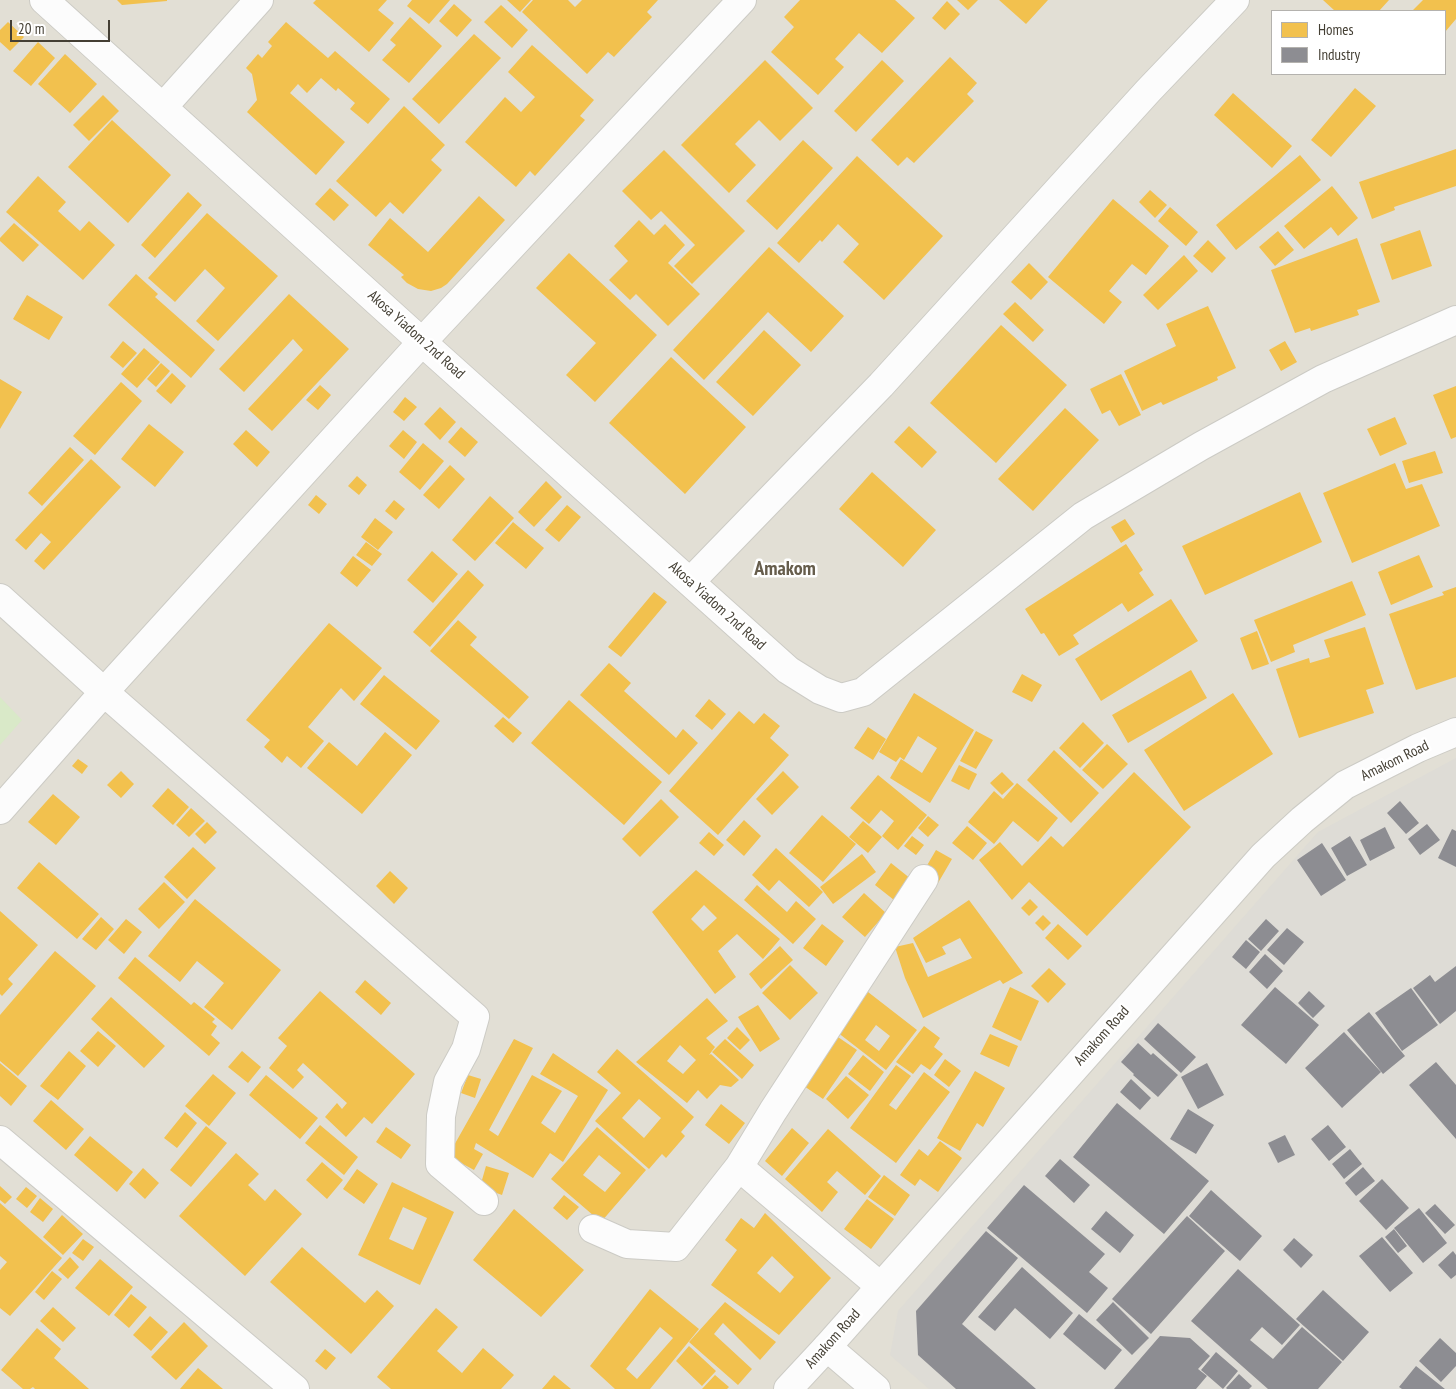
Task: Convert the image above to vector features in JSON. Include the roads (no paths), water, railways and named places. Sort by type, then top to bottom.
[{"type":"street","name":"Akosa Yiadom 2nd Road","points":[[44,0],[788,670],[820,690],[842,698],[863,692],[1083,516],[1201,446],[1323,379],[1456,320]]},
{"type":"street","points":[[163,107],[259,0]]},
{"type":"street","points":[[0,810],[104,692],[422,342],[742,0]]},
{"type":"street","points":[[690,582],[881,385],[1148,91],[1235,0]]},
{"type":"street","points":[[0,598],[104,692],[475,1017],[466,1049],[448,1082],[441,1116],[440,1164],[484,1201]]},
{"type":"street","name":"Amakom Road","points":[[788,1389],[1264,856],[1302,820],[1345,785],[1418,748],[1456,732]]},
{"type":"street","points":[[593,1229],[628,1244],[676,1247],[739,1167],[773,1111],[924,879]]},
{"type":"street","points":[[0,1140],[295,1389]]},
{"type":"street","points":[[739,1167],[880,1286]]},
{"type":"street","points":[[827,1347],[876,1389]]},
{"type":"district","name":"Amakom","points":[[785,569]]}]
